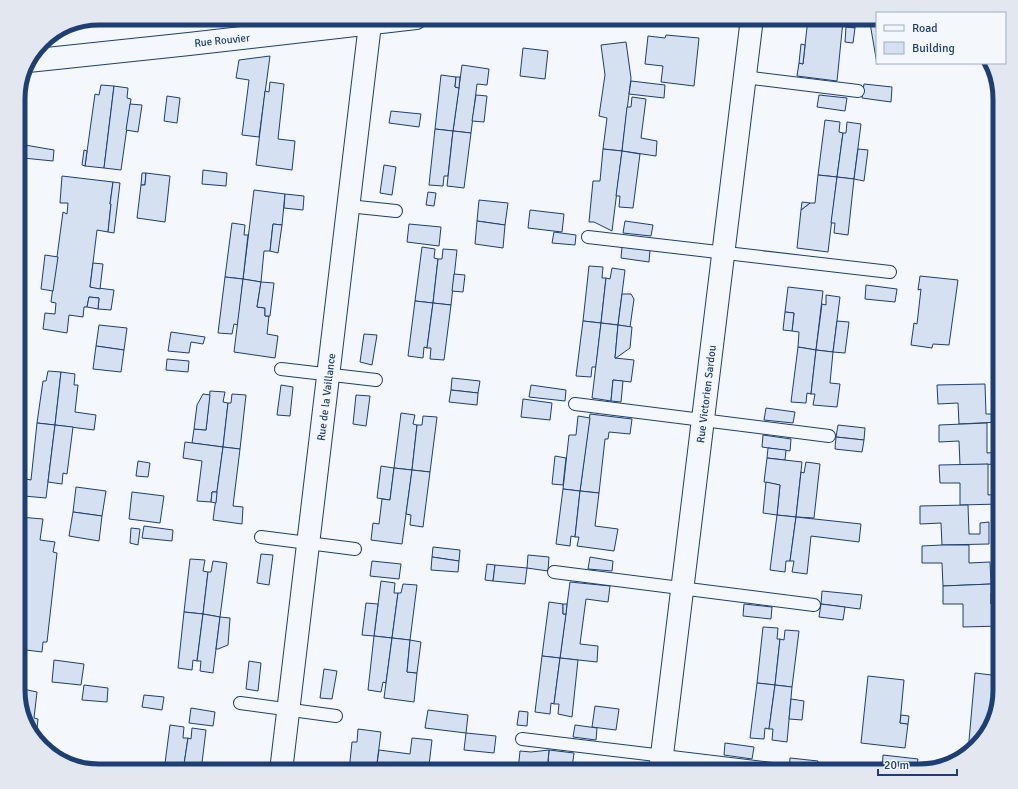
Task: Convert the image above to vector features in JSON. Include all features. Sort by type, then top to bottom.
[{"type":"street","name":"Rue Rouvier","points":[[36,60],[361,25]]},
{"type":"street","name":"Rue de la Vaillance","points":[[282,764],[370,25]]},
{"type":"street","name":"Rue Victorien Sardou","points":[[661,763],[751,25]]},
{"type":"lane","points":[[744,77],[858,91]]},
{"type":"lane","points":[[348,206],[396,211]]},
{"type":"lane","points":[[588,237],[890,272]]},
{"type":"lane","points":[[281,369],[376,380]]},
{"type":"lane","points":[[575,404],[829,436]]},
{"type":"lane","points":[[260,537],[355,549]]},
{"type":"lane","points":[[554,572],[814,605]]},
{"type":"lane","points":[[240,704],[336,716]]},
{"type":"lane","points":[[522,739],[661,763],[678,764]]},
{"type":"building","points":[[807,25],[843,25],[837,81],[797,76],[799,63],[803,64]]},
{"type":"building","points":[[846,25],[855,25],[855,28],[846,27]]},
{"type":"building","points":[[870,25],[876,25],[876,58]]},
{"type":"building","points":[[846,27],[855,28],[853,43],[845,42]]},
{"type":"building","points":[[666,35],[699,38],[694,86],[661,82],[663,66],[645,64],[648,36],[665,38]]},
{"type":"building","points":[[626,42],[631,78],[622,151],[603,149],[607,118],[599,116],[605,75],[601,45]]},
{"type":"building","points":[[801,44],[805,45],[803,64],[799,63]]},
{"type":"building","points":[[523,48],[548,51],[545,79],[520,76]]},
{"type":"building","points":[[270,56],[259,137],[242,135],[249,80],[236,78],[239,60]]},
{"type":"building","points":[[462,65],[489,69],[487,85],[477,84],[471,133],[453,131]]},
{"type":"building","points":[[441,75],[456,77],[455,87],[459,88],[453,131],[435,129]]},
{"type":"building","points":[[456,77],[460,77],[459,88],[455,87]]},
{"type":"building","points":[[631,81],[665,85],[664,98],[629,94]]},
{"type":"building","points":[[270,82],[284,84],[278,139],[295,141],[292,170],[256,165],[265,91],[269,92]]},
{"type":"building","points":[[864,84],[892,87],[891,102],[862,98]]},
{"type":"building","points":[[101,85],[114,86],[104,168],[85,166],[95,94],[99,95]]},
{"type":"building","points":[[114,86],[128,88],[127,98],[131,99],[121,170],[104,168]]},
{"type":"building","points":[[476,95],[487,96],[484,122],[472,121]]},
{"type":"building","points":[[819,95],[847,98],[845,111],[817,107]]},
{"type":"building","points":[[167,96],[180,98],[177,123],[164,121]]},
{"type":"building","points":[[632,97],[646,99],[641,138],[657,141],[656,156],[622,151],[627,107],[631,107]]},
{"type":"building","points":[[130,104],[142,105],[138,132],[126,130]]},
{"type":"building","points":[[391,111],[421,114],[419,127],[389,123]]},
{"type":"building","points":[[825,120],[840,122],[839,132],[843,133],[837,177],[818,175]]},
{"type":"building","points":[[847,122],[861,124],[854,179],[837,177],[843,133],[846,133]]},
{"type":"building","points":[[435,129],[453,131],[448,176],[444,176],[443,186],[429,185]]},
{"type":"building","points":[[453,131],[471,133],[464,188],[447,186]]},
{"type":"building","points":[[25,145],[54,150],[53,161],[25,158]]},
{"type":"building","points":[[603,149],[622,151],[612,231],[594,222],[589,222],[593,181],[600,181]]},
{"type":"building","points":[[858,149],[868,150],[864,181],[854,179]]},
{"type":"building","points":[[84,150],[87,151],[85,166],[82,165]]},
{"type":"building","points":[[622,151],[640,154],[633,208],[619,207],[620,196],[616,196]]},
{"type":"building","points":[[384,165],[396,167],[392,195],[380,193]]},
{"type":"building","points":[[203,170],[227,173],[226,186],[202,184]]},
{"type":"building","points":[[142,173],[146,173],[145,185],[141,185]]},
{"type":"building","points":[[146,173],[170,176],[165,222],[137,218],[141,185],[145,185]]},
{"type":"building","points":[[818,175],[837,177],[828,252],[797,248],[801,210],[810,203],[815,203]]},
{"type":"building","points":[[62,176],[113,182],[108,232],[97,230],[90,287],[114,290],[111,310],[98,309],[99,298],[89,297],[87,307],[84,307],[83,317],[69,315],[67,333],[43,329],[45,313],[55,314],[56,303],[51,302],[63,212],[67,214],[68,203],[60,203]]},
{"type":"building","points":[[837,177],[854,179],[848,235],[834,233],[835,223],[831,223]]},
{"type":"building","points":[[113,182],[120,183],[114,233],[108,232]]},
{"type":"building","points":[[254,190],[285,194],[282,225],[273,224],[270,251],[264,251],[261,282],[243,279]]},
{"type":"building","points":[[428,192],[436,193],[434,206],[426,205]]},
{"type":"building","points":[[285,194],[304,196],[303,210],[284,208]]},
{"type":"building","points":[[479,200],[508,203],[505,225],[477,221]]},
{"type":"building","points":[[802,202],[810,203],[801,210]]},
{"type":"building","points":[[530,210],[564,214],[562,232],[528,228]]},
{"type":"building","points":[[477,221],[505,225],[503,248],[475,244]]},
{"type":"building","points":[[625,221],[653,225],[651,236],[623,233]]},
{"type":"building","points":[[232,223],[245,225],[244,235],[248,235],[243,279],[225,277]]},
{"type":"building","points":[[273,224],[282,225],[278,253],[270,251]]},
{"type":"building","points":[[409,224],[441,227],[439,246],[407,242]]},
{"type":"building","points":[[554,232],[576,235],[575,245],[552,243]]},
{"type":"building","points":[[422,247],[435,249],[434,258],[438,259],[433,303],[415,301]]},
{"type":"building","points":[[622,247],[650,250],[649,262],[621,258]]},
{"type":"building","points":[[443,249],[457,250],[451,305],[433,303],[438,259],[442,259]]},
{"type":"building","points":[[45,255],[58,257],[53,291],[41,289]]},
{"type":"building","points":[[93,263],[103,264],[100,289],[90,287]]},
{"type":"building","points":[[589,266],[603,267],[602,278],[606,278],[601,323],[583,321]]},
{"type":"building","points":[[612,268],[625,270],[618,325],[601,323],[606,278],[610,279]]},
{"type":"building","points":[[454,274],[465,275],[463,292],[452,291]]},
{"type":"building","points":[[920,276],[958,280],[949,345],[933,344],[932,348],[911,345],[914,323],[917,324],[921,289],[918,290]]},
{"type":"building","points":[[225,277],[243,279],[238,325],[234,324],[232,334],[218,333]]},
{"type":"building","points":[[243,279],[261,282],[257,307],[265,308],[265,316],[269,316],[267,334],[278,336],[275,358],[234,352]]},
{"type":"building","points":[[261,282],[274,283],[270,316],[265,316],[265,308],[257,307]]},
{"type":"building","points":[[866,285],[897,289],[895,302],[865,299]]},
{"type":"building","points":[[788,287],[823,291],[816,350],[798,347],[799,332],[792,331],[794,313],[785,312]]},
{"type":"building","points":[[622,294],[631,294],[634,299],[630,327],[618,325]]},
{"type":"building","points":[[826,295],[840,297],[833,352],[816,350],[822,304],[826,305]]},
{"type":"building","points":[[89,297],[99,298],[98,309],[87,307]]},
{"type":"building","points":[[415,301],[433,303],[427,348],[424,347],[423,358],[408,356]]},
{"type":"building","points":[[433,303],[451,305],[444,360],[430,359],[431,348],[427,348]]},
{"type":"building","points":[[785,312],[794,313],[792,331],[783,330]]},
{"type":"building","points":[[583,321],[601,323],[596,367],[592,367],[591,377],[576,376]]},
{"type":"building","points":[[837,321],[849,322],[845,353],[833,352]]},
{"type":"building","points":[[601,323],[618,325],[615,358],[634,360],[631,382],[613,380],[611,401],[592,398]]},
{"type":"building","points":[[99,325],[127,328],[124,350],[96,346]]},
{"type":"building","points":[[618,325],[632,327],[630,348],[615,358]]},
{"type":"building","points":[[171,332],[205,337],[203,344],[191,342],[189,353],[168,351]]},
{"type":"building","points":[[364,334],[377,335],[372,365],[360,362]]},
{"type":"building","points":[[96,346],[124,350],[121,372],[93,369]]},
{"type":"building","points":[[798,347],[816,350],[811,394],[807,393],[806,403],[791,402]]},
{"type":"building","points":[[816,350],[833,352],[830,383],[840,384],[837,407],[813,405],[815,394],[811,394]]},
{"type":"building","points":[[167,359],[189,361],[188,372],[166,370]]},
{"type":"building","points":[[48,371],[61,372],[55,425],[37,423],[43,381],[46,381]]},
{"type":"building","points":[[61,372],[75,374],[74,385],[78,385],[75,412],[96,415],[94,430],[55,425]]},
{"type":"building","points":[[452,378],[480,381],[478,393],[451,390]]},
{"type":"building","points":[[613,380],[623,381],[621,402],[611,401]]},
{"type":"building","points":[[985,384],[986,414],[993,414],[993,422],[959,424],[958,403],[938,404],[937,385]]},
{"type":"building","points":[[281,385],[293,387],[290,416],[277,415]]},
{"type":"building","points":[[531,385],[566,390],[565,401],[529,397]]},
{"type":"building","points":[[451,390],[478,393],[477,405],[449,402]]},
{"type":"building","points":[[210,391],[225,392],[223,402],[228,403],[223,447],[192,443],[194,429],[206,430]]},
{"type":"building","points":[[203,394],[210,395],[206,430],[194,429],[197,405]]},
{"type":"building","points":[[232,394],[246,395],[240,449],[223,447],[228,403],[231,403]]},
{"type":"building","points":[[356,395],[370,396],[366,426],[353,424]]},
{"type":"building","points":[[523,399],[552,403],[550,420],[521,417]]},
{"type":"building","points":[[766,408],[795,412],[793,423],[764,420]]},
{"type":"building","points":[[401,413],[415,415],[413,424],[417,425],[412,470],[394,468]]},
{"type":"building","points":[[590,414],[632,419],[630,434],[609,432],[608,439],[605,439],[599,493],[580,491]]},
{"type":"building","points":[[423,416],[437,417],[430,472],[412,470],[417,425],[422,425]]},
{"type":"building","points":[[578,416],[590,418],[580,491],[563,489],[569,435],[576,435]]},
{"type":"building","points":[[37,423],[55,425],[46,498],[25,496],[26,479],[31,480]]},
{"type":"building","points":[[987,423],[987,453],[993,453],[993,464],[960,465],[959,441],[939,442],[939,425]]},
{"type":"building","points":[[55,425],[73,427],[67,474],[63,473],[62,484],[48,482]]},
{"type":"building","points":[[838,425],[865,428],[864,440],[836,437]]},
{"type":"building","points":[[763,435],[791,439],[790,451],[762,447]]},
{"type":"building","points":[[836,437],[864,440],[862,452],[835,449]]},
{"type":"building","points":[[185,442],[223,447],[217,492],[212,492],[211,502],[197,501],[202,461],[183,458]]},
{"type":"building","points":[[223,447],[240,449],[233,506],[243,507],[242,524],[213,520]]},
{"type":"building","points":[[768,448],[786,450],[785,460],[767,458]]},
{"type":"building","points":[[555,456],[566,458],[563,485],[552,484]]},
{"type":"building","points":[[767,458],[802,462],[796,517],[777,515],[780,485],[764,482]]},
{"type":"building","points":[[138,461],[150,463],[148,477],[136,476]]},
{"type":"building","points":[[806,462],[820,464],[814,518],[796,517],[801,472],[804,473]]},
{"type":"building","points":[[988,464],[988,495],[993,495],[993,504],[960,505],[960,483],[940,483],[939,465]]},
{"type":"building","points":[[381,466],[394,468],[390,500],[377,498]]},
{"type":"building","points":[[394,468],[412,470],[402,544],[371,540],[373,523],[379,524],[382,499],[390,500]]},
{"type":"building","points":[[412,470],[430,472],[423,527],[410,525],[411,515],[406,514]]},
{"type":"building","points":[[766,482],[780,485],[777,515],[763,513]]},
{"type":"building","points":[[76,487],[106,491],[102,516],[73,512]]},
{"type":"building","points":[[563,489],[580,491],[575,537],[571,536],[570,546],[556,544]]},
{"type":"building","points":[[580,491],[599,493],[595,526],[618,529],[614,551],[577,546],[579,537],[575,537]]},
{"type":"building","points":[[132,492],[164,496],[160,523],[129,519]]},
{"type":"building","points":[[212,492],[217,492],[216,503],[211,502]]},
{"type":"building","points":[[968,505],[969,534],[980,534],[980,523],[989,522],[989,544],[942,545],[941,523],[920,524],[920,506]]},
{"type":"building","points":[[73,512],[102,516],[99,541],[69,536]]},
{"type":"building","points":[[777,515],[796,517],[790,561],[786,561],[785,572],[770,570]]},
{"type":"building","points":[[796,517],[861,524],[859,542],[811,536],[807,574],[792,572],[794,561],[790,561]]},
{"type":"building","points":[[25,518],[43,519],[40,540],[55,542],[53,552],[57,553],[47,642],[43,642],[42,652],[25,650]]},
{"type":"building","points":[[144,526],[173,530],[172,541],[142,538]]},
{"type":"building","points":[[131,528],[140,529],[138,545],[130,543]]},
{"type":"building","points":[[969,545],[969,563],[990,562],[991,584],[943,586],[942,563],[922,563],[922,546]]},
{"type":"building","points":[[433,547],[460,550],[459,561],[432,557]]},
{"type":"building","points":[[261,554],[273,555],[269,585],[257,583]]},
{"type":"building","points":[[528,555],[549,557],[548,571],[527,568]]},
{"type":"building","points":[[432,557],[459,561],[458,572],[431,570]]},
{"type":"building","points":[[590,557],[613,561],[612,571],[588,569]]},
{"type":"building","points":[[190,559],[205,560],[203,571],[208,572],[203,614],[184,612]]},
{"type":"building","points":[[213,561],[227,563],[220,617],[203,614],[208,572],[211,572]]},
{"type":"building","points":[[372,561],[401,564],[399,579],[370,576]]},
{"type":"building","points":[[487,564],[495,565],[493,581],[485,580]]},
{"type":"building","points":[[495,565],[527,568],[525,584],[493,581]]},
{"type":"building","points":[[381,581],[395,583],[394,593],[398,593],[392,638],[374,636]]},
{"type":"building","points":[[570,582],[610,586],[608,602],[586,599],[580,644],[598,646],[597,662],[560,658]]},
{"type":"building","points":[[403,584],[417,585],[410,640],[392,638],[398,593],[401,593]]},
{"type":"building","points":[[991,584],[993,626],[963,627],[963,604],[943,604],[943,586]]},
{"type":"building","points":[[822,591],[862,595],[860,609],[821,604]]},
{"type":"building","points":[[991,593],[993,593],[993,604],[991,604]]},
{"type":"building","points":[[549,602],[563,604],[563,614],[566,614],[560,658],[542,656]]},
{"type":"building","points":[[366,603],[378,604],[374,636],[362,635]]},
{"type":"building","points":[[563,604],[567,604],[566,614],[563,614]]},
{"type":"building","points":[[744,604],[772,607],[771,619],[743,616]]},
{"type":"building","points":[[821,604],[845,607],[843,620],[819,617]]},
{"type":"building","points":[[184,612],[203,614],[197,661],[193,660],[192,670],[178,668]]},
{"type":"building","points":[[203,614],[220,617],[213,673],[200,671],[201,661],[197,661]]},
{"type":"building","points":[[220,617],[230,618],[228,645],[216,649]]},
{"type":"building","points":[[763,627],[778,628],[777,639],[780,639],[775,685],[757,683]]},
{"type":"building","points":[[785,630],[799,631],[792,687],[775,685],[780,639],[784,640]]},
{"type":"building","points":[[374,636],[392,638],[386,683],[383,682],[381,692],[368,690]]},
{"type":"building","points":[[392,638],[410,640],[407,672],[417,673],[414,702],[384,698]]},
{"type":"building","points":[[410,640],[421,642],[417,673],[407,672]]},
{"type":"building","points":[[542,656],[560,658],[554,704],[551,703],[550,714],[535,712]]},
{"type":"building","points":[[560,658],[578,660],[572,717],[558,714],[559,704],[554,704]]},
{"type":"building","points":[[54,660],[84,664],[81,685],[52,682]]},
{"type":"building","points":[[249,661],[261,663],[258,691],[246,689]]},
{"type":"building","points":[[324,669],[337,671],[332,699],[320,698]]},
{"type":"building","points":[[975,673],[993,675],[992,700],[989,714],[978,735],[969,744]]},
{"type":"building","points":[[868,676],[904,680],[900,723],[908,724],[905,748],[861,743]]},
{"type":"building","points":[[757,683],[775,685],[769,729],[765,728],[764,739],[750,738]]},
{"type":"building","points":[[84,685],[108,688],[107,702],[82,700]]},
{"type":"building","points":[[775,685],[792,687],[787,742],[772,740],[773,729],[769,729]]},
{"type":"building","points":[[25,689],[37,692],[34,718],[38,719],[37,730],[26,705]]},
{"type":"building","points":[[144,695],[164,697],[162,710],[142,707]]},
{"type":"building","points":[[791,699],[804,701],[802,720],[789,719]]},
{"type":"building","points":[[595,706],[619,709],[616,730],[592,727]]},
{"type":"building","points":[[191,708],[215,712],[213,726],[189,723]]},
{"type":"building","points":[[428,710],[468,715],[466,733],[425,728]]},
{"type":"building","points":[[519,711],[528,712],[527,726],[517,725]]},
{"type":"building","points":[[901,715],[909,716],[908,724],[900,723]]},
{"type":"building","points":[[170,725],[184,727],[183,738],[188,738],[184,764],[165,764]]},
{"type":"building","points":[[575,725],[597,728],[596,740],[573,737]]},
{"type":"building","points":[[192,728],[206,730],[202,764],[184,764],[188,738],[191,739]]},
{"type":"building","points":[[358,729],[381,732],[377,764],[350,764],[352,742],[357,742]]},
{"type":"building","points":[[466,733],[496,736],[494,753],[464,750]]},
{"type":"building","points":[[412,738],[432,740],[429,764],[377,764],[379,750],[410,754]]},
{"type":"building","points":[[725,743],[754,747],[752,759],[724,755]]},
{"type":"building","points":[[549,750],[574,753],[573,764],[548,764]]},
{"type":"building","points":[[549,750],[548,764],[519,764],[520,751],[531,752]]},
{"type":"building","points":[[883,755],[918,759],[917,764],[882,764]]},
{"type":"building","points":[[790,758],[818,761],[818,764],[790,764]]}]
